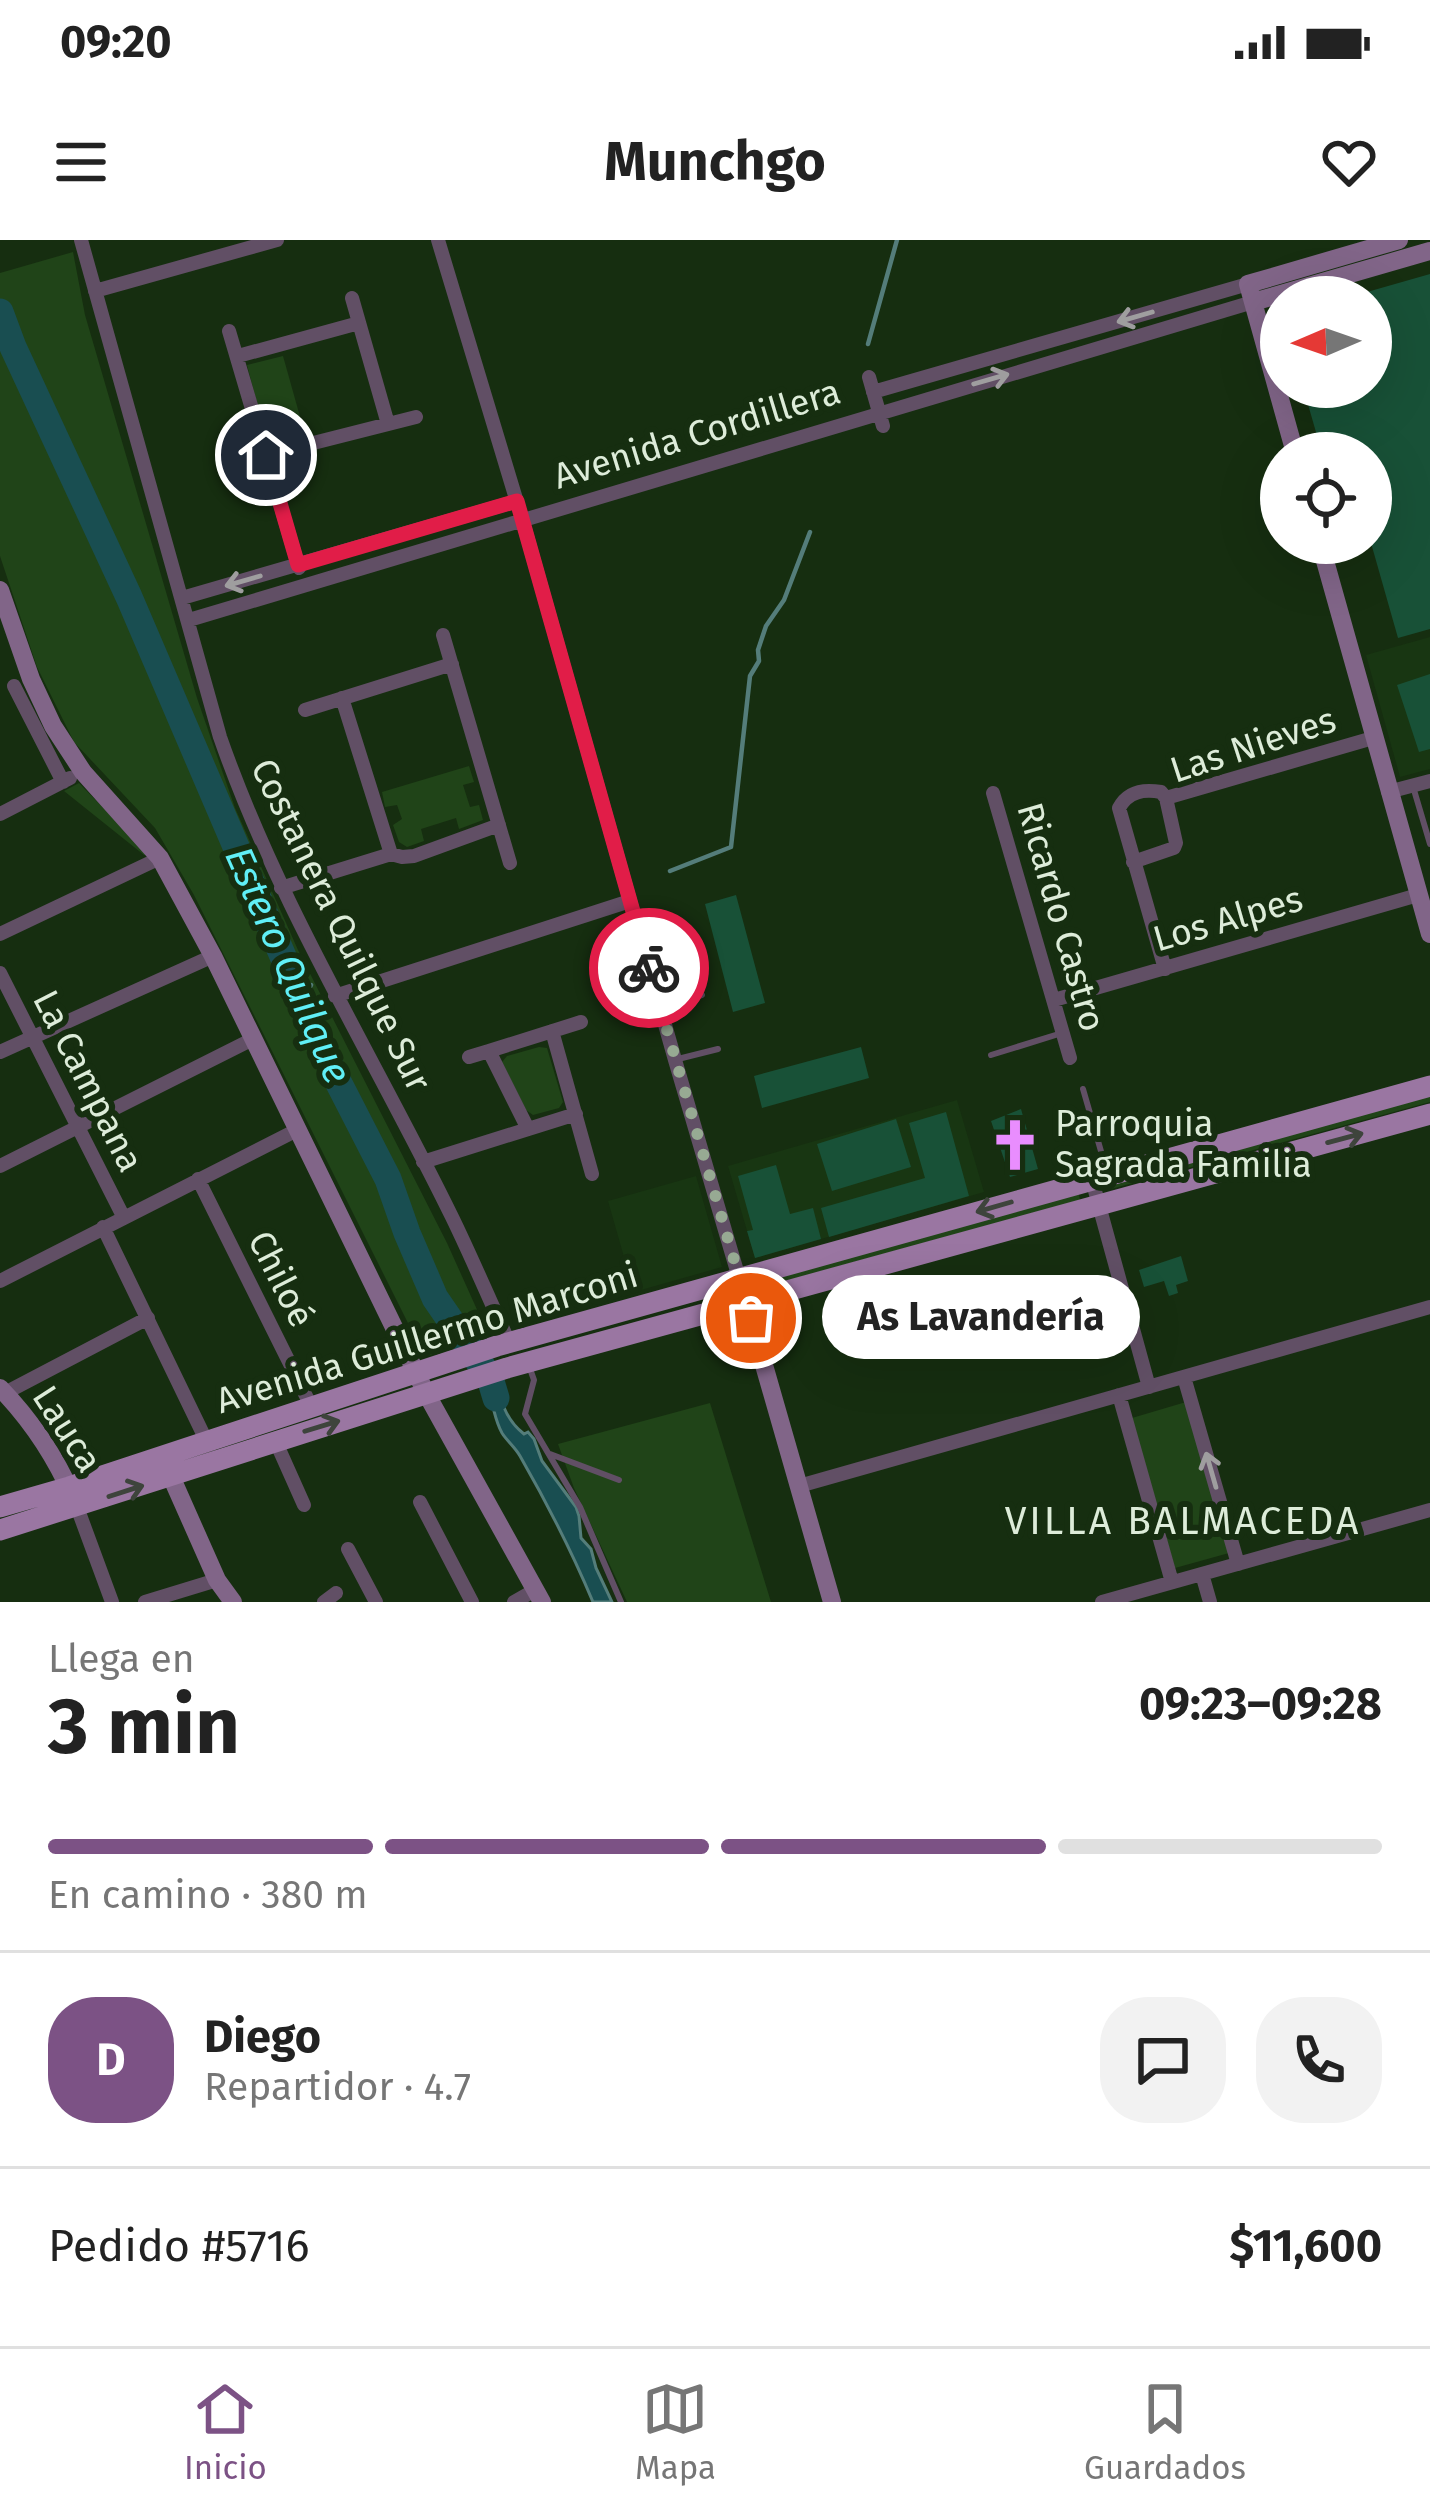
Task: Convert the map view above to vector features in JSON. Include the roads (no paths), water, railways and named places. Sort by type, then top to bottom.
[{"type":"main road","name":"Avenida Guillermo Marconi","points":[[0,1530],[73,1497],[166,1466],[275,1440],[421,1383],[460,1358],[503,1344],[1430,1085]]},
{"type":"main road","name":"Avenida Guillermo Marconi","points":[[166,1466],[206,1440],[311,1406],[421,1383],[470,1379],[1430,1114]]},
{"type":"main road","points":[[624,1310],[631,1334]]},
{"type":"main road","name":"Avenida Guillermo Marconi","points":[[0,1507],[73,1497]]},
{"type":"street","name":"Costanera Quilque Sur","points":[[81,240],[234,777],[281,889],[453,1217],[503,1344]]},
{"type":"street","points":[[95,291],[277,240]]},
{"type":"street","points":[[438,240],[832,1602]]},
{"type":"street","name":"Avenida Cordillera","points":[[189,620],[881,419],[1399,240]]},
{"type":"street","name":"Avenida Cordillera","points":[[881,419],[871,385],[1430,251]]},
{"type":"street","points":[[1250,293],[1288,432]]},
{"type":"street","points":[[352,298],[388,424]]},
{"type":"street","points":[[238,356],[359,323]]},
{"type":"street","points":[[229,331],[304,587]]},
{"type":"street","points":[[266,455],[416,417]]},
{"type":"street","name":"Avenida Cordillera","points":[[182,598],[517,501]]},
{"type":"street","points":[[1325,564],[1430,934]]},
{"type":"street","points":[[0,590],[15,686],[62,782]]},
{"type":"street","points":[[443,635],[511,863]]},
{"type":"street","points":[[305,710],[452,664]]},
{"type":"street","points":[[15,686],[52,726],[82,772],[160,858],[421,1383],[538,1596],[514,1602]]},
{"type":"street","points":[[342,698],[391,854]]},
{"type":"street","name":"Las Nieves","points":[[1133,862],[1174,848],[1166,798],[1373,738]]},
{"type":"street","points":[[0,814],[82,772]]},
{"type":"street","points":[[1388,792],[1430,781]]},
{"type":"street","points":[[1165,969],[1119,808],[1124,800],[1148,790],[1166,798]]},
{"type":"street","name":"Ricardo Castro","points":[[993,793],[1070,1058]]},
{"type":"street","points":[[281,889],[391,854],[414,856],[500,825]]},
{"type":"street","points":[[0,934],[160,858]]},
{"type":"street","name":"Los Alpes","points":[[1054,1000],[1418,895]]},
{"type":"street","points":[[335,996],[630,901]]},
{"type":"street","points":[[0,1052],[212,956]]},
{"type":"street","name":"La Campana","points":[[0,973],[123,1216]]},
{"type":"street","points":[[469,1057],[581,1022]]},
{"type":"street","points":[[552,1031],[592,1174]]},
{"type":"street","points":[[0,1166],[253,1039]]},
{"type":"street","points":[[490,1051],[528,1129]]},
{"type":"street","points":[[423,1162],[576,1114]]},
{"type":"street","points":[[0,1281],[297,1130]]},
{"type":"street","points":[[1100,1178],[1100,1205],[1149,1387]]},
{"type":"street","name":"Chiloé","points":[[198,1179],[311,1406]]},
{"type":"street","name":"La Campana","points":[[104,1227],[206,1440]]},
{"type":"street","points":[[799,1486],[1430,1306]]},
{"type":"street","points":[[2,1390],[148,1318]]},
{"type":"street","points":[[1184,1377],[1238,1564]]},
{"type":"street","name":"Lauca","points":[[2,1390],[54,1457],[73,1497]]},
{"type":"street","points":[[1119,1395],[1172,1582]]},
{"type":"street","points":[[275,1440],[304,1505]]},
{"type":"street","points":[[166,1466],[218,1580],[233,1602]]},
{"type":"street","points":[[73,1497],[112,1602]]},
{"type":"street","points":[[420,1502],[472,1602]]},
{"type":"street","points":[[1102,1602],[1430,1510]]},
{"type":"street","points":[[348,1549],[376,1602]]},
{"type":"street","points":[[1202,1574],[1210,1602]]},
{"type":"street","points":[[146,1602],[218,1580]]},
{"type":"lane","points":[[1412,786],[1430,844]]},
{"type":"lane","points":[[659,1006],[702,995]]},
{"type":"lane","points":[[991,1055],[1063,1032]]},
{"type":"lane","points":[[675,1060],[718,1049]]},
{"type":"lane","points":[[1082,1089],[1100,1178]]},
{"type":"lane","points":[[518,1365],[534,1380],[525,1414],[580,1507],[621,1602]]},
{"type":"lane","points":[[547,1453],[619,1480]]},
{"type":"water","points":[[501,1376],[504,1408],[518,1429],[534,1439],[542,1461],[576,1507],[581,1538],[591,1549],[612,1602],[593,1602],[540,1492],[499,1426],[480,1381]]},
{"type":"waterway","points":[[868,344],[897,240]]},
{"type":"waterway","name":"Estero Quilque","points":[[0,312],[129,597],[330,1066],[388,1179],[435,1298],[490,1378],[496,1398]]},
{"type":"waterway","points":[[670,871],[731,847],[750,676],[759,661],[766,626],[784,600],[810,532]]},
{"type":"waterway","points":[[302,1002],[311,985]]},
{"type":"place","name":"Parroquia Sagrada Familia","points":[[1015,1145]]},
{"type":"place","name":"As Lavandería","points":[[751,1318]]},
{"type":"district","name":"VILLA BALMACEDA","points":[[1183,1521]]}]
